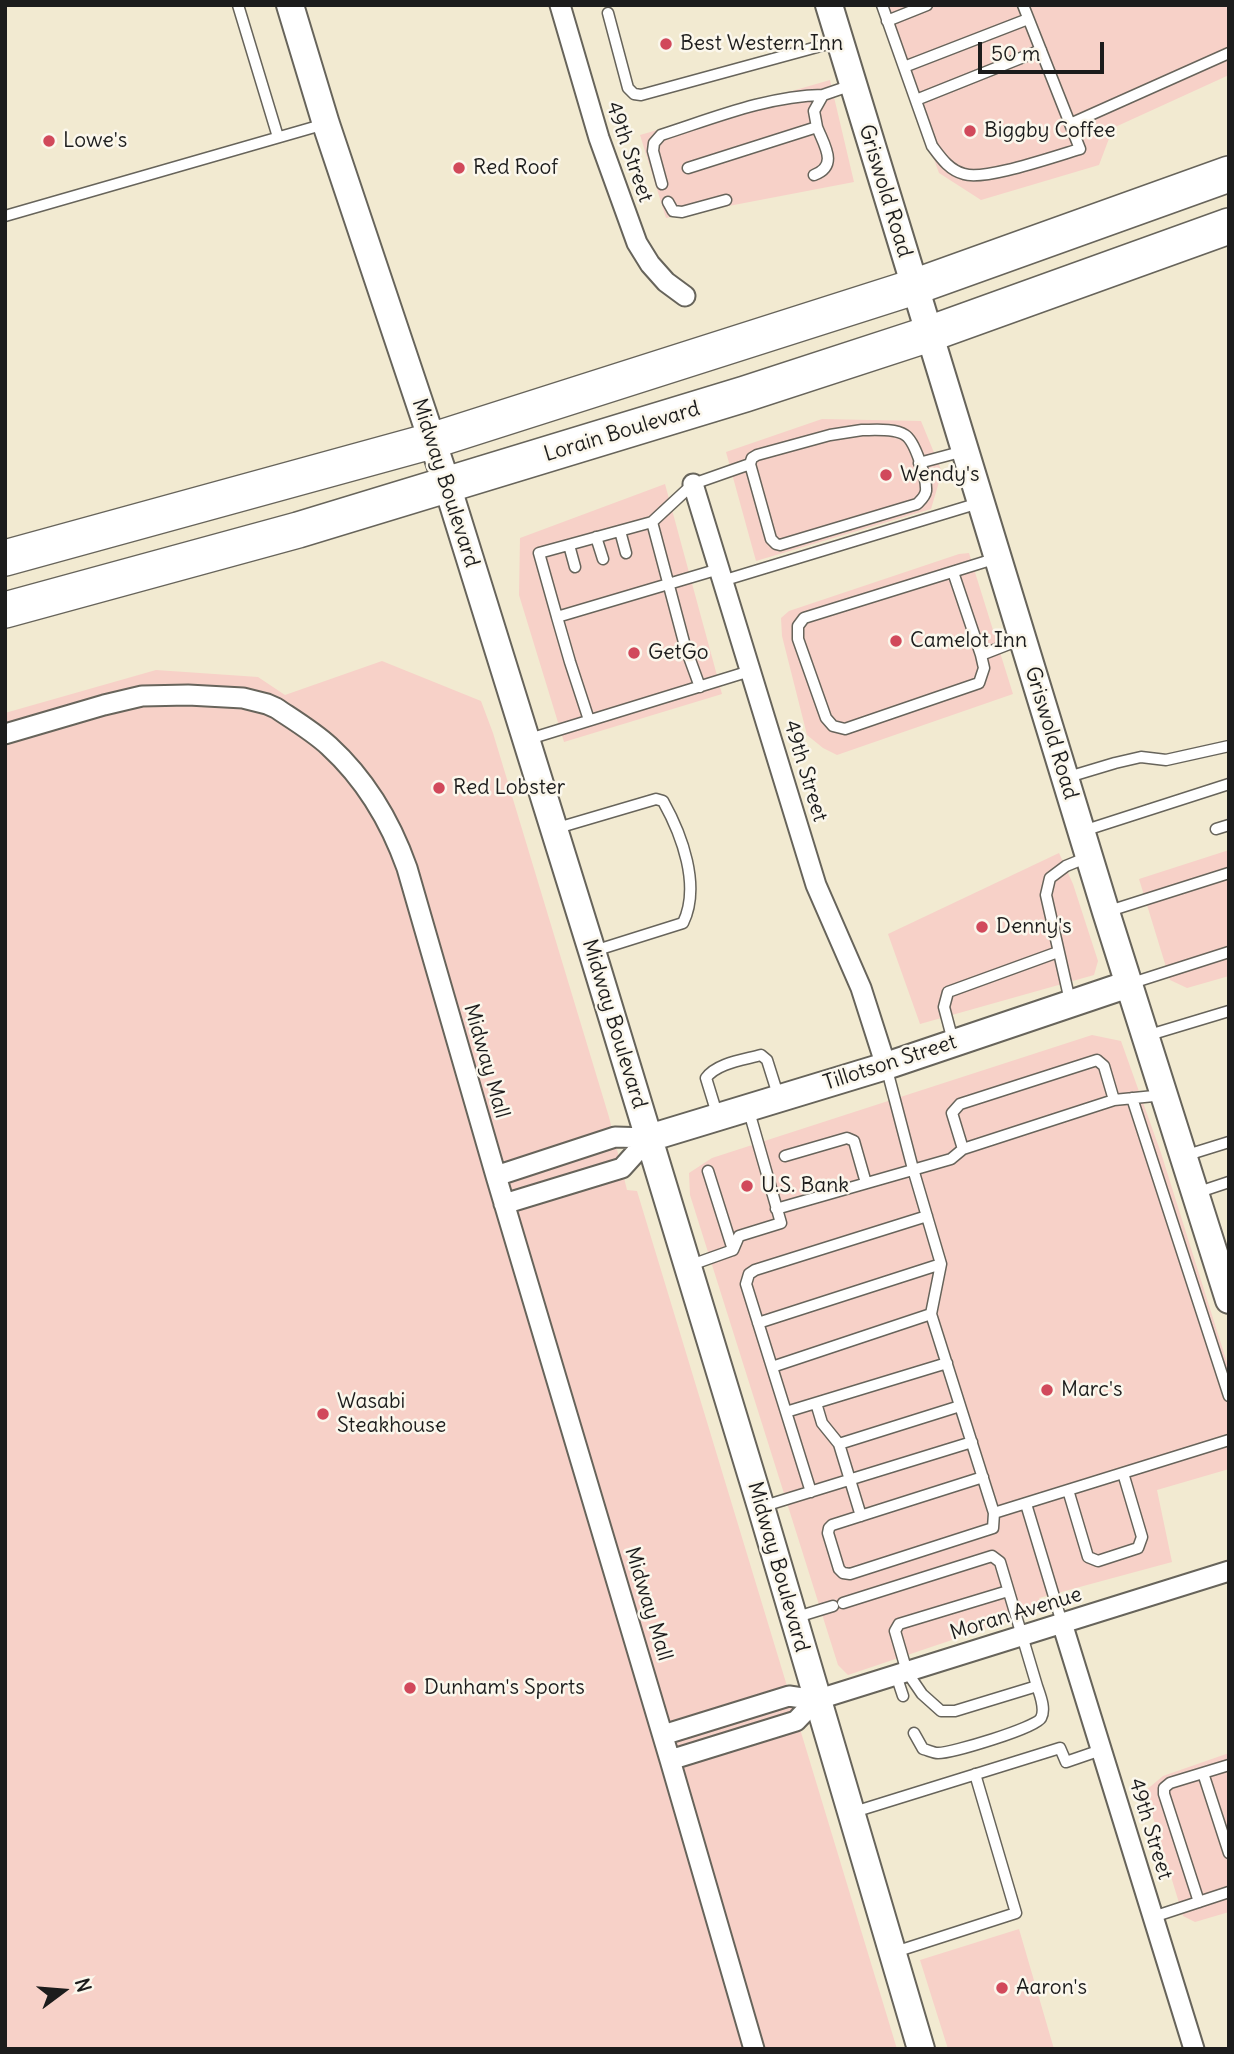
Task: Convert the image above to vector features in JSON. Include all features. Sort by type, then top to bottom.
[{"type":"highway","points":[[5,558],[431,441],[914,287],[1229,174]]},
{"type":"highway","name":"Lorain Boulevard","points":[[5,610],[299,530],[744,394],[929,334],[1229,226]]},
{"type":"street","name":"Midway Boulevard","points":[[290,5],[326,124],[447,485],[592,951],[761,1507],[920,2049]]},
{"type":"street","name":"49th Street","points":[[559,5],[599,138],[637,243],[666,282],[685,296]]},
{"type":"street","name":"Griswold Road","points":[[829,5],[1106,912],[1229,1300]]},
{"type":"street","name":"49th Street","points":[[693,484],[816,885],[860,988],[886,1066]]},
{"type":"street","name":"Midway Mall","points":[[5,734],[142,696],[243,698],[267,704],[282,712],[329,745],[372,796],[397,840],[407,868],[670,1760]]},
{"type":"street","name":"Tillotson Street","points":[[496,1176],[615,1138],[649,1138],[748,1108],[886,1066],[1129,984]]},
{"type":"street","points":[[504,1204],[622,1168],[649,1138]]},
{"type":"street","name":"Moran Avenue","points":[[663,1735],[789,1696],[817,1700],[1229,1571]]},
{"type":"street","name":"49th Street","points":[[1062,1623],[1195,2049]]},
{"type":"street","name":"Moran Avenue","points":[[670,1760],[796,1721],[817,1700]]},
{"type":"street","points":[[670,1760],[754,2049]]},
{"type":"lane","points":[[238,5],[278,137]]},
{"type":"lane","points":[[882,5],[932,146],[946,164],[965,175],[984,176],[1080,149],[1023,5]]},
{"type":"lane","points":[[887,21],[927,5]]},
{"type":"lane","points":[[608,13],[628,88],[634,94],[641,95],[840,41]]},
{"type":"lane","points":[[904,67],[1028,19]]},
{"type":"lane","points":[[916,100],[1041,51]]},
{"type":"lane","points":[[1070,124],[1229,52]]},
{"type":"lane","points":[[662,184],[653,151],[654,143],[661,135],[764,102],[804,95],[823,95],[853,85]]},
{"type":"lane","points":[[814,175],[824,172],[828,164],[828,153],[817,127],[814,111],[823,95]]},
{"type":"lane","points":[[5,216],[326,124]]},
{"type":"lane","points":[[688,168],[817,127]]},
{"type":"lane","points":[[668,202],[673,211],[682,212],[726,200]]},
{"type":"lane","points":[[862,430],[889,431],[905,435],[915,446],[919,463],[926,489],[924,497],[916,504],[780,545],[771,539],[750,464],[752,458],[757,455],[830,435],[862,430]]},
{"type":"lane","points":[[919,463],[965,451]]},
{"type":"lane","points":[[589,720],[569,662],[539,553],[652,522],[693,484],[750,464]]},
{"type":"lane","points":[[557,617],[585,603],[613,595],[720,575],[981,502]]},
{"type":"lane","points":[[652,522],[685,646],[700,687]]},
{"type":"lane","points":[[620,531],[626,553]]},
{"type":"lane","points":[[596,537],[603,559]]},
{"type":"lane","points":[[569,545],[575,567]]},
{"type":"lane","points":[[953,572],[981,655],[984,668],[979,683],[845,729],[833,726],[826,718],[798,639],[797,626],[804,618],[998,558]]},
{"type":"lane","points":[[981,655],[1022,639]]},
{"type":"lane","points":[[526,740],[750,671]]},
{"type":"lane","points":[[1065,779],[1140,757],[1166,760],[1229,746]]},
{"type":"lane","points":[[1070,1004],[1046,895],[1050,878],[1066,866],[1085,844],[1229,784]]},
{"type":"lane","points":[[554,829],[656,799],[663,801],[675,823],[687,864],[690,889],[689,911],[683,923],[592,951]]},
{"type":"lane","points":[[1216,829],[1229,825]]},
{"type":"lane","points":[[1106,912],[1229,873]]},
{"type":"lane","points":[[1129,984],[1229,951]]},
{"type":"lane","points":[[953,1043],[944,1007],[948,992],[1058,952]]},
{"type":"lane","points":[[1145,1036],[1229,1011]]},
{"type":"lane","points":[[718,1117],[706,1078],[712,1070],[740,1061],[761,1055],[767,1060],[779,1098]]},
{"type":"lane","points":[[963,1149],[952,1113],[960,1104],[1097,1060],[1104,1066],[1114,1100]]},
{"type":"lane","points":[[886,1066],[941,1264],[931,1314],[947,1363],[960,1406],[972,1442],[983,1477],[994,1513],[993,1528],[850,1574],[839,1569],[828,1533],[832,1525],[983,1477]]},
{"type":"lane","points":[[776,1209],[951,1159],[963,1149],[1114,1100],[1164,1095]]},
{"type":"lane","points":[[1132,1098],[1229,1396]]},
{"type":"lane","points":[[687,1266],[733,1250],[739,1236],[781,1223],[748,1108]]},
{"type":"lane","points":[[785,1156],[846,1138],[855,1141],[866,1183]]},
{"type":"lane","points":[[1184,1156],[1229,1142]]},
{"type":"lane","points":[[708,1171],[733,1250]]},
{"type":"lane","points":[[1195,1193],[1229,1182]]},
{"type":"lane","points":[[811,1492],[746,1284],[749,1274],[926,1216]]},
{"type":"lane","points":[[758,1322],[941,1264]]},
{"type":"lane","points":[[772,1367],[931,1314]]},
{"type":"lane","points":[[786,1412],[947,1363]]},
{"type":"lane","points":[[816,1403],[822,1423],[839,1444],[860,1516]]},
{"type":"lane","points":[[839,1444],[960,1406]]},
{"type":"lane","points":[[994,1513],[1229,1440]]},
{"type":"lane","points":[[761,1507],[972,1442]]},
{"type":"lane","points":[[1068,1490],[1088,1557],[1098,1561],[1138,1548],[1142,1538],[1123,1474]]},
{"type":"lane","points":[[1026,1504],[1062,1623]]},
{"type":"lane","points":[[792,1618],[992,1556],[1000,1562],[1042,1704],[1042,1716],[1038,1722],[1028,1727],[960,1749],[937,1753],[923,1749],[914,1733]]},
{"type":"lane","points":[[903,1696],[895,1631],[899,1624],[1008,1591]]},
{"type":"lane","points":[[902,1673],[941,1711],[955,1712],[1037,1686]]},
{"type":"lane","points":[[850,1814],[1060,1748],[1066,1762],[1101,1750]]},
{"type":"lane","points":[[1199,1902],[1164,1788],[1170,1783],[1229,1765]]},
{"type":"lane","points":[[1203,1773],[1229,1853]]},
{"type":"lane","points":[[892,1953],[1016,1913],[975,1774]]},
{"type":"lane","points":[[1153,1917],[1229,1892]]},
{"type":"shaded area","points":[[878,5],[1229,5],[1229,75],[1113,128],[1099,165],[981,200],[939,173]]},
{"type":"shaded area","points":[[830,80],[854,182],[666,218],[640,135]]},
{"type":"shaded area","points":[[822,419],[921,421],[942,472],[931,509],[756,561],[726,452]]},
{"type":"shaded area","points":[[665,484],[722,694],[564,742],[519,595],[520,538]]},
{"type":"shaded area","points":[[969,553],[1013,694],[837,755],[807,735],[782,636],[781,618],[789,611],[959,554]]},
{"type":"shaded area","points":[[382,661],[481,701],[493,733],[609,1117],[627,1190],[637,1191],[897,2049],[5,2049],[5,713],[156,670],[258,677],[285,695]]},
{"type":"shaded area","points":[[1229,850],[1229,976],[1187,988],[1170,980],[1139,879]]},
{"type":"shaded area","points":[[1059,853],[1073,884],[1098,961],[1094,975],[920,1024],[888,934]]},
{"type":"shaded area","points":[[1092,1035],[1121,1041],[1161,1153],[1229,1369],[1229,1469],[1157,1490],[1172,1562],[1039,1598],[1044,1609],[848,1675],[838,1665],[690,1195],[689,1173],[712,1158]]},
{"type":"shaded area","points":[[1229,1753],[1229,1912],[1195,1922],[1183,1916],[1145,1791],[1163,1776]]},
{"type":"shaded area","points":[[1019,1929],[1054,2049],[948,2049],[920,1960]]},
{"type":"place","name":"Best Western Inn","points":[[666,44]]},
{"type":"place","name":"Biggby Coffee","points":[[970,131]]},
{"type":"place","name":"Lowe's","points":[[49,141]]},
{"type":"place","name":"Red Roof","points":[[459,168]]},
{"type":"place","name":"Wendy's","points":[[886,475]]},
{"type":"place","name":"Camelot Inn","points":[[896,641]]},
{"type":"place","name":"GetGo","points":[[634,653]]},
{"type":"place","name":"Red Lobster","points":[[439,788]]},
{"type":"place","name":"Denny's","points":[[982,927]]},
{"type":"place","name":"U.S. Bank","points":[[747,1186]]},
{"type":"place","name":"Marc's","points":[[1047,1390]]},
{"type":"place","name":"Wasabi Steakhouse","points":[[323,1414]]},
{"type":"place","name":"Dunham's Sports","points":[[410,1688]]},
{"type":"place","name":"Aaron's","points":[[1002,1988]]}]
